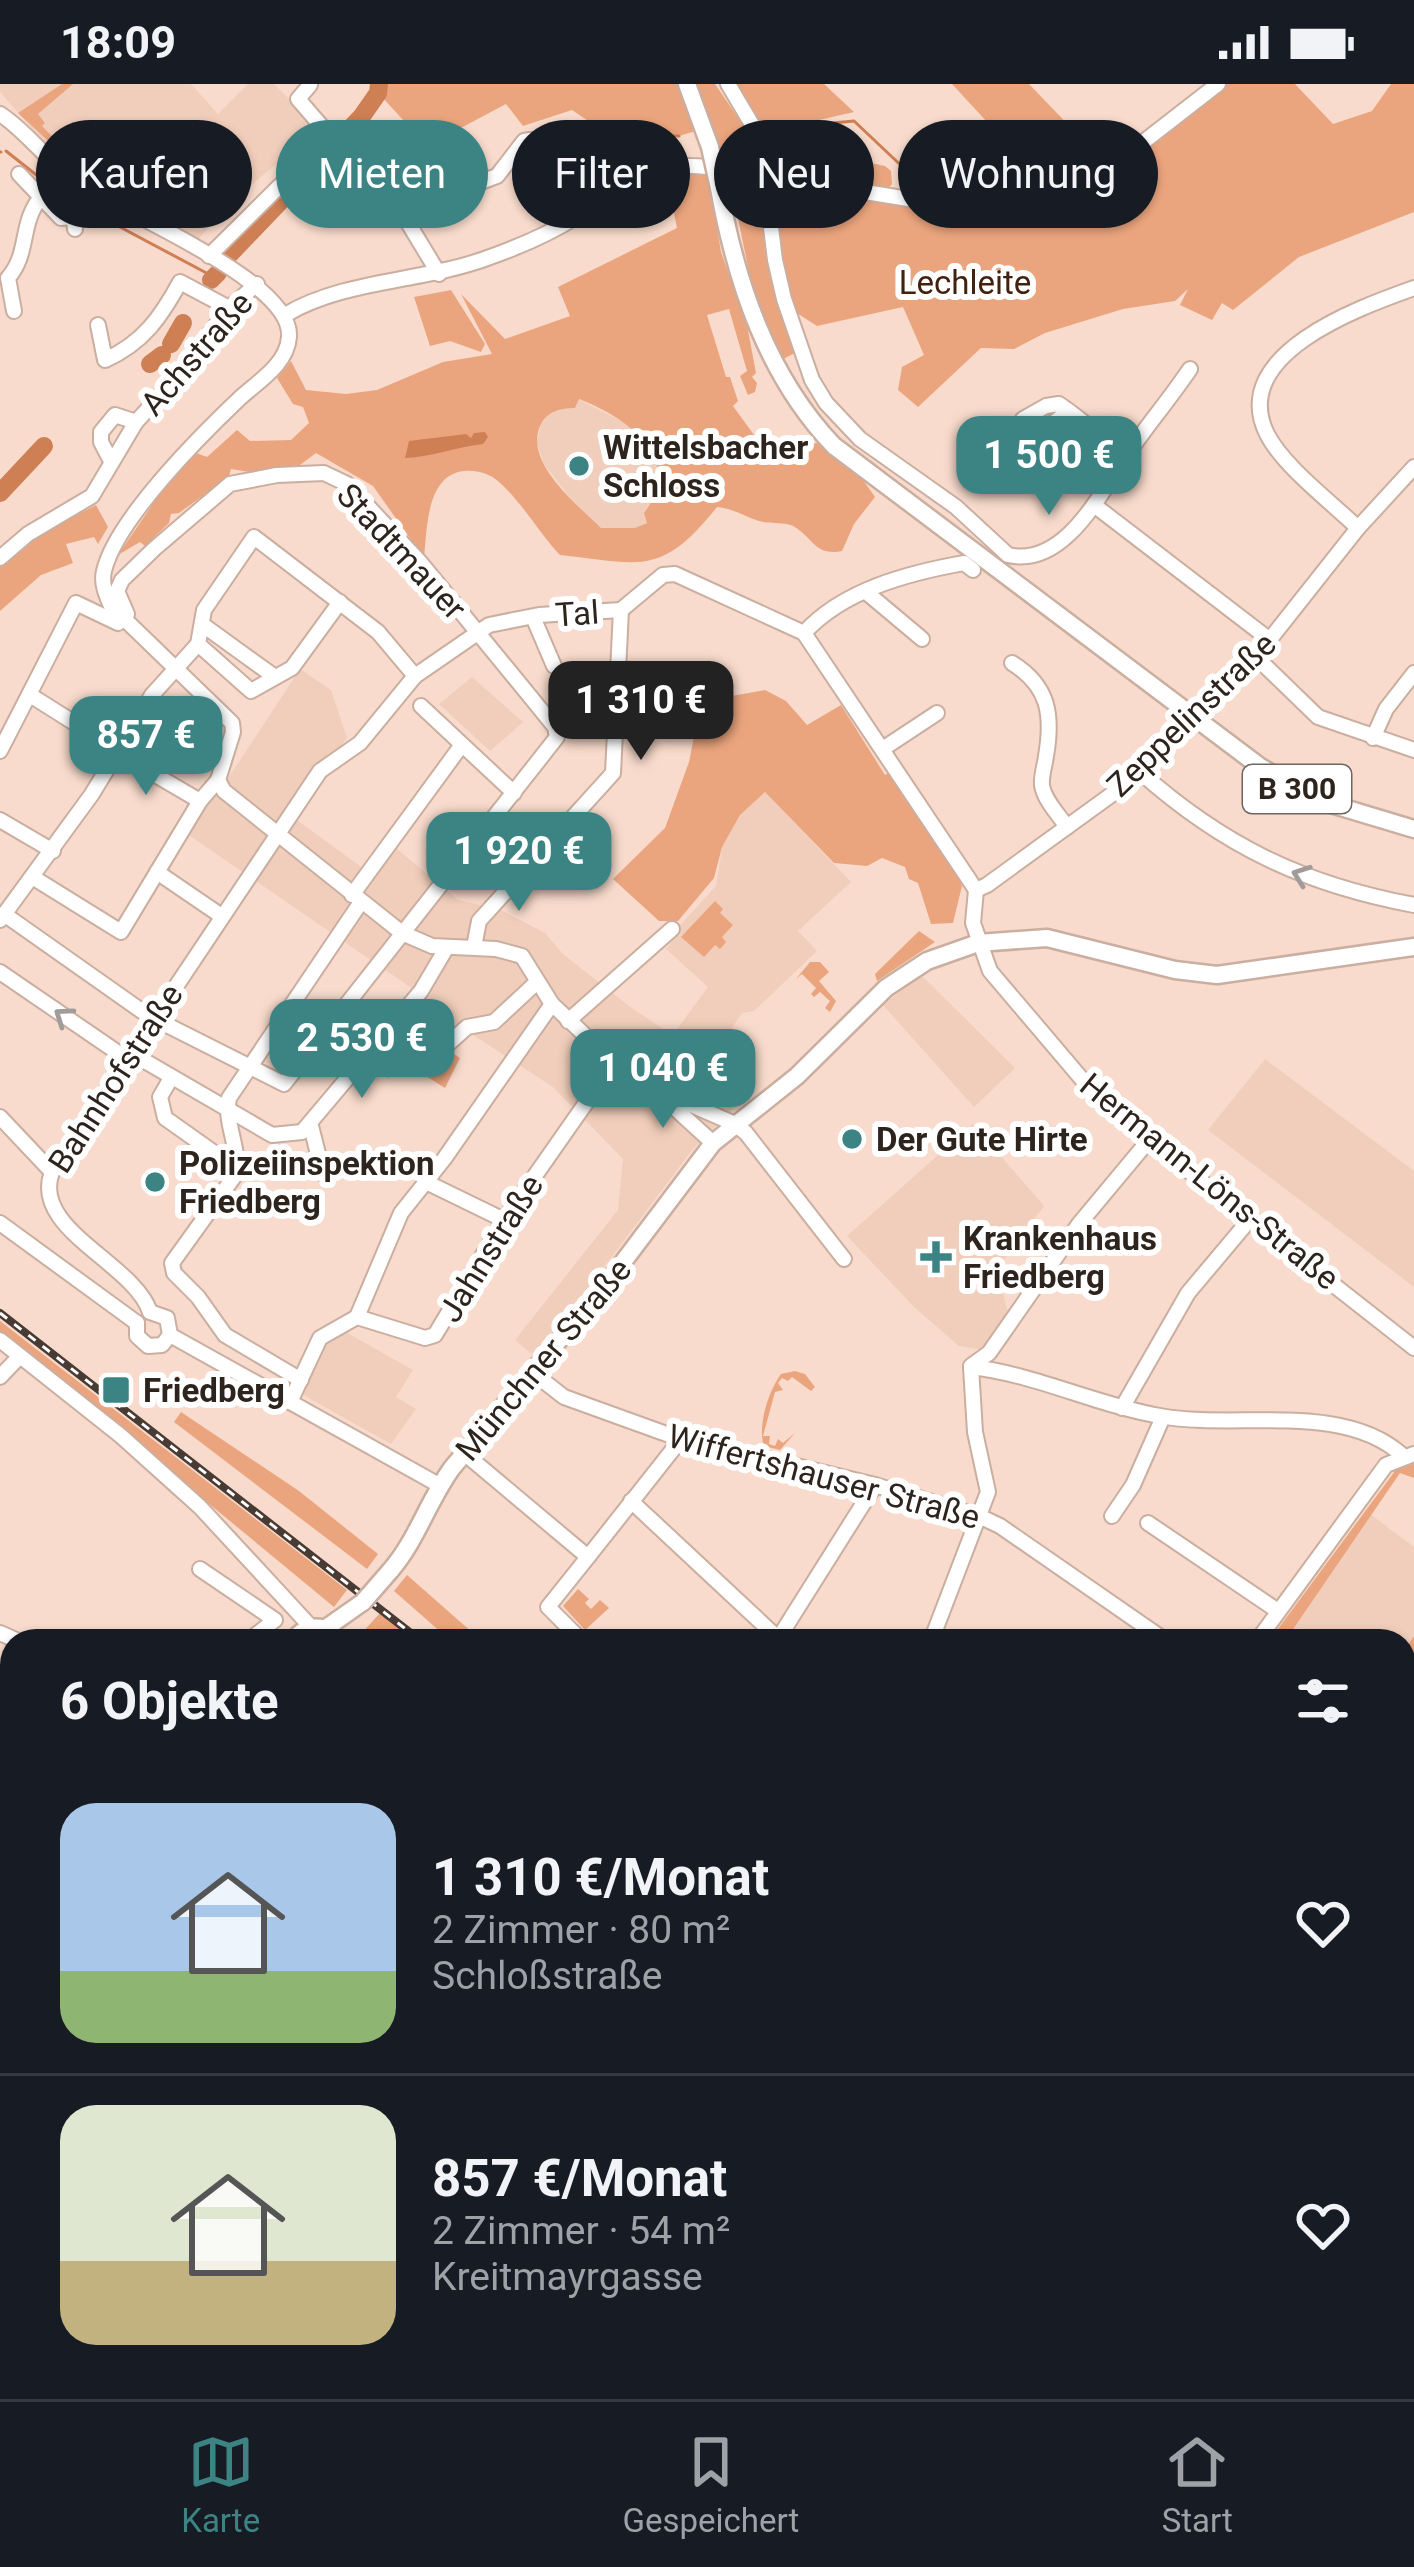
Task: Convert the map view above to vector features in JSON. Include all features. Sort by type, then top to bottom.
[{"type":"main road","name":"B 300","points":[[687,84],[710,147],[730,248],[763,338],[783,379],[824,435],[867,473],[1194,719],[1314,799],[1414,829]]},
{"type":"main road","name":"Münchner Straße","points":[[336,1629],[391,1571],[412,1542],[439,1486],[611,1278],[713,1144],[796,1076],[886,988],[927,961],[978,943],[1047,938],[1175,970],[1217,975],[1414,947]]},
{"type":"street","points":[[728,84],[750,120]]},
{"type":"street","points":[[874,193],[1013,210],[1037,204],[1106,171],[1218,84]]},
{"type":"street","points":[[219,261],[330,136],[298,99],[310,85]]},
{"type":"street","points":[[0,114],[36,146]]},
{"type":"street","points":[[0,130],[27,139]]},
{"type":"street","points":[[488,179],[512,159]]},
{"type":"street","points":[[19,174],[36,192]]},
{"type":"street","points":[[14,311],[8,278],[20,264],[28,213],[36,203]]},
{"type":"street","points":[[34,878],[121,932],[218,780],[233,732],[232,723],[111,606],[103,578],[118,542],[168,473],[284,356],[290,336],[285,315],[256,284],[159,228]]},
{"type":"street","points":[[411,228],[439,274]]},
{"type":"street","points":[[285,315],[332,296],[439,274],[552,228]]},
{"type":"street","points":[[771,228],[788,312],[812,380],[826,403],[860,439],[1017,557],[1059,541],[1094,505],[1190,368]]},
{"type":"street","points":[[98,325],[105,359],[134,346],[164,312],[180,282],[230,308]]},
{"type":"street","name":"Achstraße","points":[[0,558],[28,534],[102,493],[111,461],[136,422],[230,308],[256,284]]},
{"type":"street","points":[[1358,528],[1278,450],[1261,416],[1260,397],[1281,360],[1319,328],[1414,288]]},
{"type":"street","points":[[1069,411],[1126,455]]},
{"type":"street","name":"Achstraße","points":[[111,461],[101,432],[116,415],[136,422]]},
{"type":"street","name":"Zeppelinstraße","points":[[976,890],[1139,772],[1194,719],[1256,657],[1358,528],[1414,467]]},
{"type":"street","name":"Stadtmauer","points":[[123,620],[127,614],[117,591],[122,580],[230,484],[324,473],[347,484],[363,500],[555,727],[556,736],[514,793]]},
{"type":"street","points":[[1094,505],[1270,640]]},
{"type":"street","points":[[415,676],[378,632],[254,537],[204,610],[198,644],[152,695],[53,851],[2,914],[153,1018],[284,1084],[514,793],[422,706]]},
{"type":"street","points":[[804,633],[817,619],[866,592],[923,570],[964,563],[973,570]]},
{"type":"street","points":[[474,946],[478,921],[613,773],[621,610],[663,574],[675,574],[804,633],[976,890],[972,918],[978,943]]},
{"type":"street","points":[[866,592],[922,639]]},
{"type":"street","points":[[198,644],[251,691],[292,668],[340,602]]},
{"type":"street","points":[[0,751],[76,603],[118,623],[123,620]]},
{"type":"street","name":"Tal","points":[[360,742],[415,676],[489,625],[621,610]]},
{"type":"street","name":"Tal","points":[[533,617],[554,666]]},
{"type":"street","points":[[202,626],[275,677]]},
{"type":"street","points":[[1256,657],[1318,717],[1414,750]]},
{"type":"street","points":[[1012,663],[1034,677],[1043,691],[1048,742],[1041,781],[1067,827]]},
{"type":"street","points":[[1373,738],[1397,692],[1414,674]]},
{"type":"street","points":[[30,695],[200,802]]},
{"type":"street","points":[[884,748],[937,713]]},
{"type":"street","name":"Bahnhofstraße","points":[[150,1312],[143,1294],[50,1205],[47,1186],[52,1172],[320,771],[360,742]]},
{"type":"street","points":[[302,1380],[225,1335],[171,1268],[228,1190],[237,1169],[226,1102],[461,746]]},
{"type":"street","points":[[1139,772],[1184,812],[1264,860],[1364,895],[1414,905]]},
{"type":"street","points":[[218,780],[224,791],[402,933],[432,946],[474,946],[522,956],[568,1021],[616,1060],[664,1093],[735,1124],[844,1259]]},
{"type":"street","points":[[0,820],[53,851]]},
{"type":"street","points":[[157,872],[220,915]]},
{"type":"street","points":[[568,1021],[672,929]]},
{"type":"street","name":"Hermann-Löns-Straße","points":[[978,943],[990,970],[1092,1091],[1414,1348]]},
{"type":"street","points":[[0,972],[129,1056],[272,1135],[295,1134],[311,1126],[421,991],[447,947]]},
{"type":"street","points":[[447,1045],[467,1027],[494,1022],[537,982]]},
{"type":"street","points":[[290,1402],[320,1338],[357,1316],[401,1213],[553,1004]]},
{"type":"street","name":"Jahnstraße","points":[[357,1316],[425,1338],[435,1335],[504,1220],[616,1060]]},
{"type":"street","points":[[171,1078],[160,1097],[165,1118],[237,1169]]},
{"type":"street","points":[[664,1093],[713,1144]]},
{"type":"street","points":[[3,1119],[52,1172]]},
{"type":"street","points":[[311,1126],[322,1174]]},
{"type":"street","points":[[971,1366],[988,1353],[1078,1224],[1149,1140]]},
{"type":"street","points":[[426,1182],[504,1220]]},
{"type":"street","points":[[1122,1408],[1188,1293],[1251,1219]]},
{"type":"street","points":[[0,1223],[137,1323]]},
{"type":"street","points":[[150,1312],[169,1320],[170,1335],[162,1345],[148,1346],[137,1336],[137,1323],[150,1312]]},
{"type":"street","points":[[170,1335],[439,1486]]},
{"type":"street","points":[[0,1340],[121,1436],[231,1536],[277,1595],[323,1629]]},
{"type":"street","points":[[0,1377],[20,1356]]},
{"type":"street","points":[[971,1366],[1163,1417],[1332,1424],[1366,1430],[1408,1455]]},
{"type":"street","points":[[936,1629],[988,1492],[972,1408],[971,1366]]},
{"type":"street","name":"Wiffertshauser Straße","points":[[532,1372],[564,1397],[682,1438],[979,1516],[1149,1629]]},
{"type":"street","points":[[1112,1516],[1133,1485],[1163,1417]]},
{"type":"street","points":[[569,1629],[548,1607],[682,1438]]},
{"type":"street","points":[[464,1454],[588,1557]]},
{"type":"street","points":[[1265,1629],[1386,1465],[1408,1455]]},
{"type":"street","points":[[787,1629],[875,1485]]},
{"type":"street","points":[[632,1501],[768,1629]]},
{"type":"street","points":[[1148,1523],[1278,1611]]},
{"type":"street","points":[[200,1569],[275,1620],[263,1629]]},
{"type":"street","points":[[277,1595],[289,1629]]},
{"type":"shaded area","points":[[0,84],[191,84],[218,114],[248,84],[274,84],[311,120],[276,120],[276,164],[252,184],[252,120],[36,120],[36,133],[0,92]]},
{"type":"shaded area","points":[[180,228],[208,228],[199,239]]},
{"type":"shaded area","points":[[578,399],[631,426],[651,452],[660,474],[648,522],[636,528],[602,529],[544,464],[537,443],[541,424],[550,413]]},
{"type":"shaded area","points":[[485,432],[488,437],[483,444],[405,458],[409,441],[466,434],[471,438]]},
{"type":"shaded area","points":[[300,669],[331,690],[347,738],[290,815],[375,877],[396,848],[458,900],[501,910],[545,933],[563,954],[629,1006],[708,1059],[733,1071],[740,1065],[757,1084],[693,1149],[580,1299],[532,1354],[515,1340],[618,1210],[623,1159],[553,1087],[424,1003],[410,987],[186,833]]},
{"type":"shaded area","points":[[472,677],[523,722],[490,751],[439,704]]},
{"type":"shaded area","points":[[765,792],[851,882],[798,931],[817,951],[754,1011],[742,1013],[726,1036],[714,1030],[704,1046],[677,1029],[708,987],[666,949],[674,939],[671,935],[716,886],[722,847],[740,815]]},
{"type":"shaded area","points":[[921,975],[1015,1068],[974,1107],[883,1005]]},
{"type":"shaded area","points":[[1265,1059],[1414,1171],[1414,1287],[1208,1130]]},
{"type":"shaded area","name":"Krankenhaus Friedberg","points":[[973,1124],[1044,1206],[991,1277],[1001,1287],[1008,1313],[985,1350],[959,1346],[914,1307],[847,1236]]},
{"type":"shaded area","points":[[342,1330],[413,1370],[396,1397],[416,1409],[391,1444],[296,1391],[318,1338]]},
{"type":"shaded area","points":[[1370,1514],[1414,1547],[1414,1629],[1287,1629]]},
{"type":"green space","points":[[62,84],[73,84],[38,114],[43,120],[36,120],[36,130],[18,113]]},
{"type":"green space","points":[[385,84],[680,84],[699,130],[690,133],[690,120],[587,120],[572,110],[541,120],[518,120],[506,104],[476,120],[403,120],[381,96]]},
{"type":"green space","points":[[696,84],[715,84],[740,120],[714,120],[714,139]]},
{"type":"green space","points":[[734,84],[824,84],[854,112],[819,120],[757,120]]},
{"type":"green space","points":[[952,84],[1029,84],[1064,120],[985,120]]},
{"type":"green space","name":"Lechleite","points":[[1222,84],[1295,84],[1333,124],[1372,111],[1391,84],[1414,84],[1414,212],[1299,257],[1233,310],[1222,303],[1212,320],[1180,305],[1188,289],[1175,301],[1123,309],[1045,333],[1014,349],[981,348],[918,407],[898,390],[902,367],[924,355],[903,307],[817,326],[792,310],[778,228],[874,228],[874,202],[898,205],[898,228],[1158,228],[1158,140]]},
{"type":"green space","points":[[874,164],[891,171],[892,184],[886,191],[874,188]]},
{"type":"green space","points":[[690,173],[708,173],[714,228],[747,325],[756,373],[752,377],[757,383],[755,392],[748,395],[740,376],[747,371],[729,309],[707,315],[738,401],[733,406],[767,453],[782,436],[806,445],[823,442],[858,473],[875,497],[854,524],[842,551],[820,548],[790,525],[717,507],[680,545],[648,561],[560,555],[499,482],[469,471],[451,475],[435,493],[424,558],[373,486],[316,453],[300,465],[249,472],[231,469],[229,477],[171,514],[169,523],[145,546],[140,542],[118,555],[159,495],[196,453],[207,457],[237,430],[250,441],[291,440],[309,423],[303,407],[293,404],[277,378],[291,361],[306,390],[346,394],[377,390],[443,362],[492,354],[461,294],[505,339],[570,316],[558,287],[677,228],[690,228]],"holes":[[[579,399],[615,417],[645,442],[658,475],[644,513],[647,523],[635,528],[601,528],[555,482],[539,453],[541,424],[547,416],[575,408]]]},
{"type":"green space","points":[[740,228],[767,228],[779,302],[795,353],[783,359],[753,291]]},
{"type":"green space","points":[[451,290],[485,344],[481,352],[450,341],[430,346],[414,297]]},
{"type":"green space","points":[[96,505],[108,527],[98,544],[94,537],[66,544],[73,563],[41,575],[0,611],[0,566],[32,538]]},
{"type":"green space","points":[[765,690],[786,701],[807,725],[841,705],[885,775],[891,771],[955,871],[962,886],[953,923],[931,924],[918,883],[909,879],[905,867],[882,858],[867,866],[834,863],[765,792],[740,815],[722,847],[714,878],[678,921],[659,921],[613,879],[665,828],[689,762],[699,711],[720,698]]},
{"type":"green space","points":[[715,901],[733,925],[722,937],[726,942],[720,949],[715,945],[704,957],[681,937]]},
{"type":"green space","points":[[919,931],[935,942],[877,981],[875,974]]},
{"type":"green space","points":[[810,962],[820,962],[829,972],[819,981],[836,1001],[830,1012],[825,1008],[830,1001],[820,992],[814,997],[816,988],[802,974],[796,979]]},
{"type":"green space","points":[[424,995],[436,1013],[421,1033],[460,1058],[445,1088],[402,1061],[388,1078],[368,1063]]},
{"type":"green space","points":[[0,1321],[347,1590],[334,1607],[0,1331]]},
{"type":"green space","points":[[781,1374],[805,1374],[815,1387],[811,1391],[792,1377],[782,1378],[778,1383],[783,1390],[775,1392],[763,1436],[770,1436],[769,1444],[775,1446],[778,1439],[783,1443],[795,1433],[780,1450],[764,1446],[762,1438],[763,1419],[772,1389]]},
{"type":"green space","points":[[181,1412],[299,1491],[378,1554],[367,1569],[174,1422]]},
{"type":"green space","points":[[1414,1464],[1414,1478],[1400,1473],[1293,1629],[1278,1629],[1398,1467]]},
{"type":"green space","points":[[407,1575],[468,1629],[437,1629],[394,1591]]},
{"type":"green space","points":[[578,1589],[589,1599],[585,1603],[591,1609],[600,1600],[609,1608],[584,1629],[563,1606]]},
{"type":"green space","points":[[380,1613],[399,1629],[366,1629]]},
{"type":"waterway","points":[[230,254],[362,116],[379,84]]},
{"type":"waterway","points":[[874,140],[898,163]]},
{"type":"waterway","points":[[6,151],[36,175]]},
{"type":"waterway","points":[[122,228],[214,277]]},
{"type":"waterway","points":[[211,280],[218,273]]},
{"type":"waterway","points":[[171,344],[183,323]]},
{"type":"waterway","points":[[150,364],[162,355]]},
{"type":"waterway","points":[[0,493],[44,446]]},
{"type":"railway","points":[[0,1313],[406,1629]]},
{"type":"place","name":"Wittelsbacher Schloss","points":[[579,466]]},
{"type":"place","name":"Der Gute Hirte","points":[[852,1139]]},
{"type":"place","name":"Polizeiinspektion Friedberg","points":[[155,1182]]},
{"type":"place","name":"Krankenhaus Friedberg","points":[[936,1257]]},
{"type":"place","name":"Friedberg","points":[[116,1390]]}]
